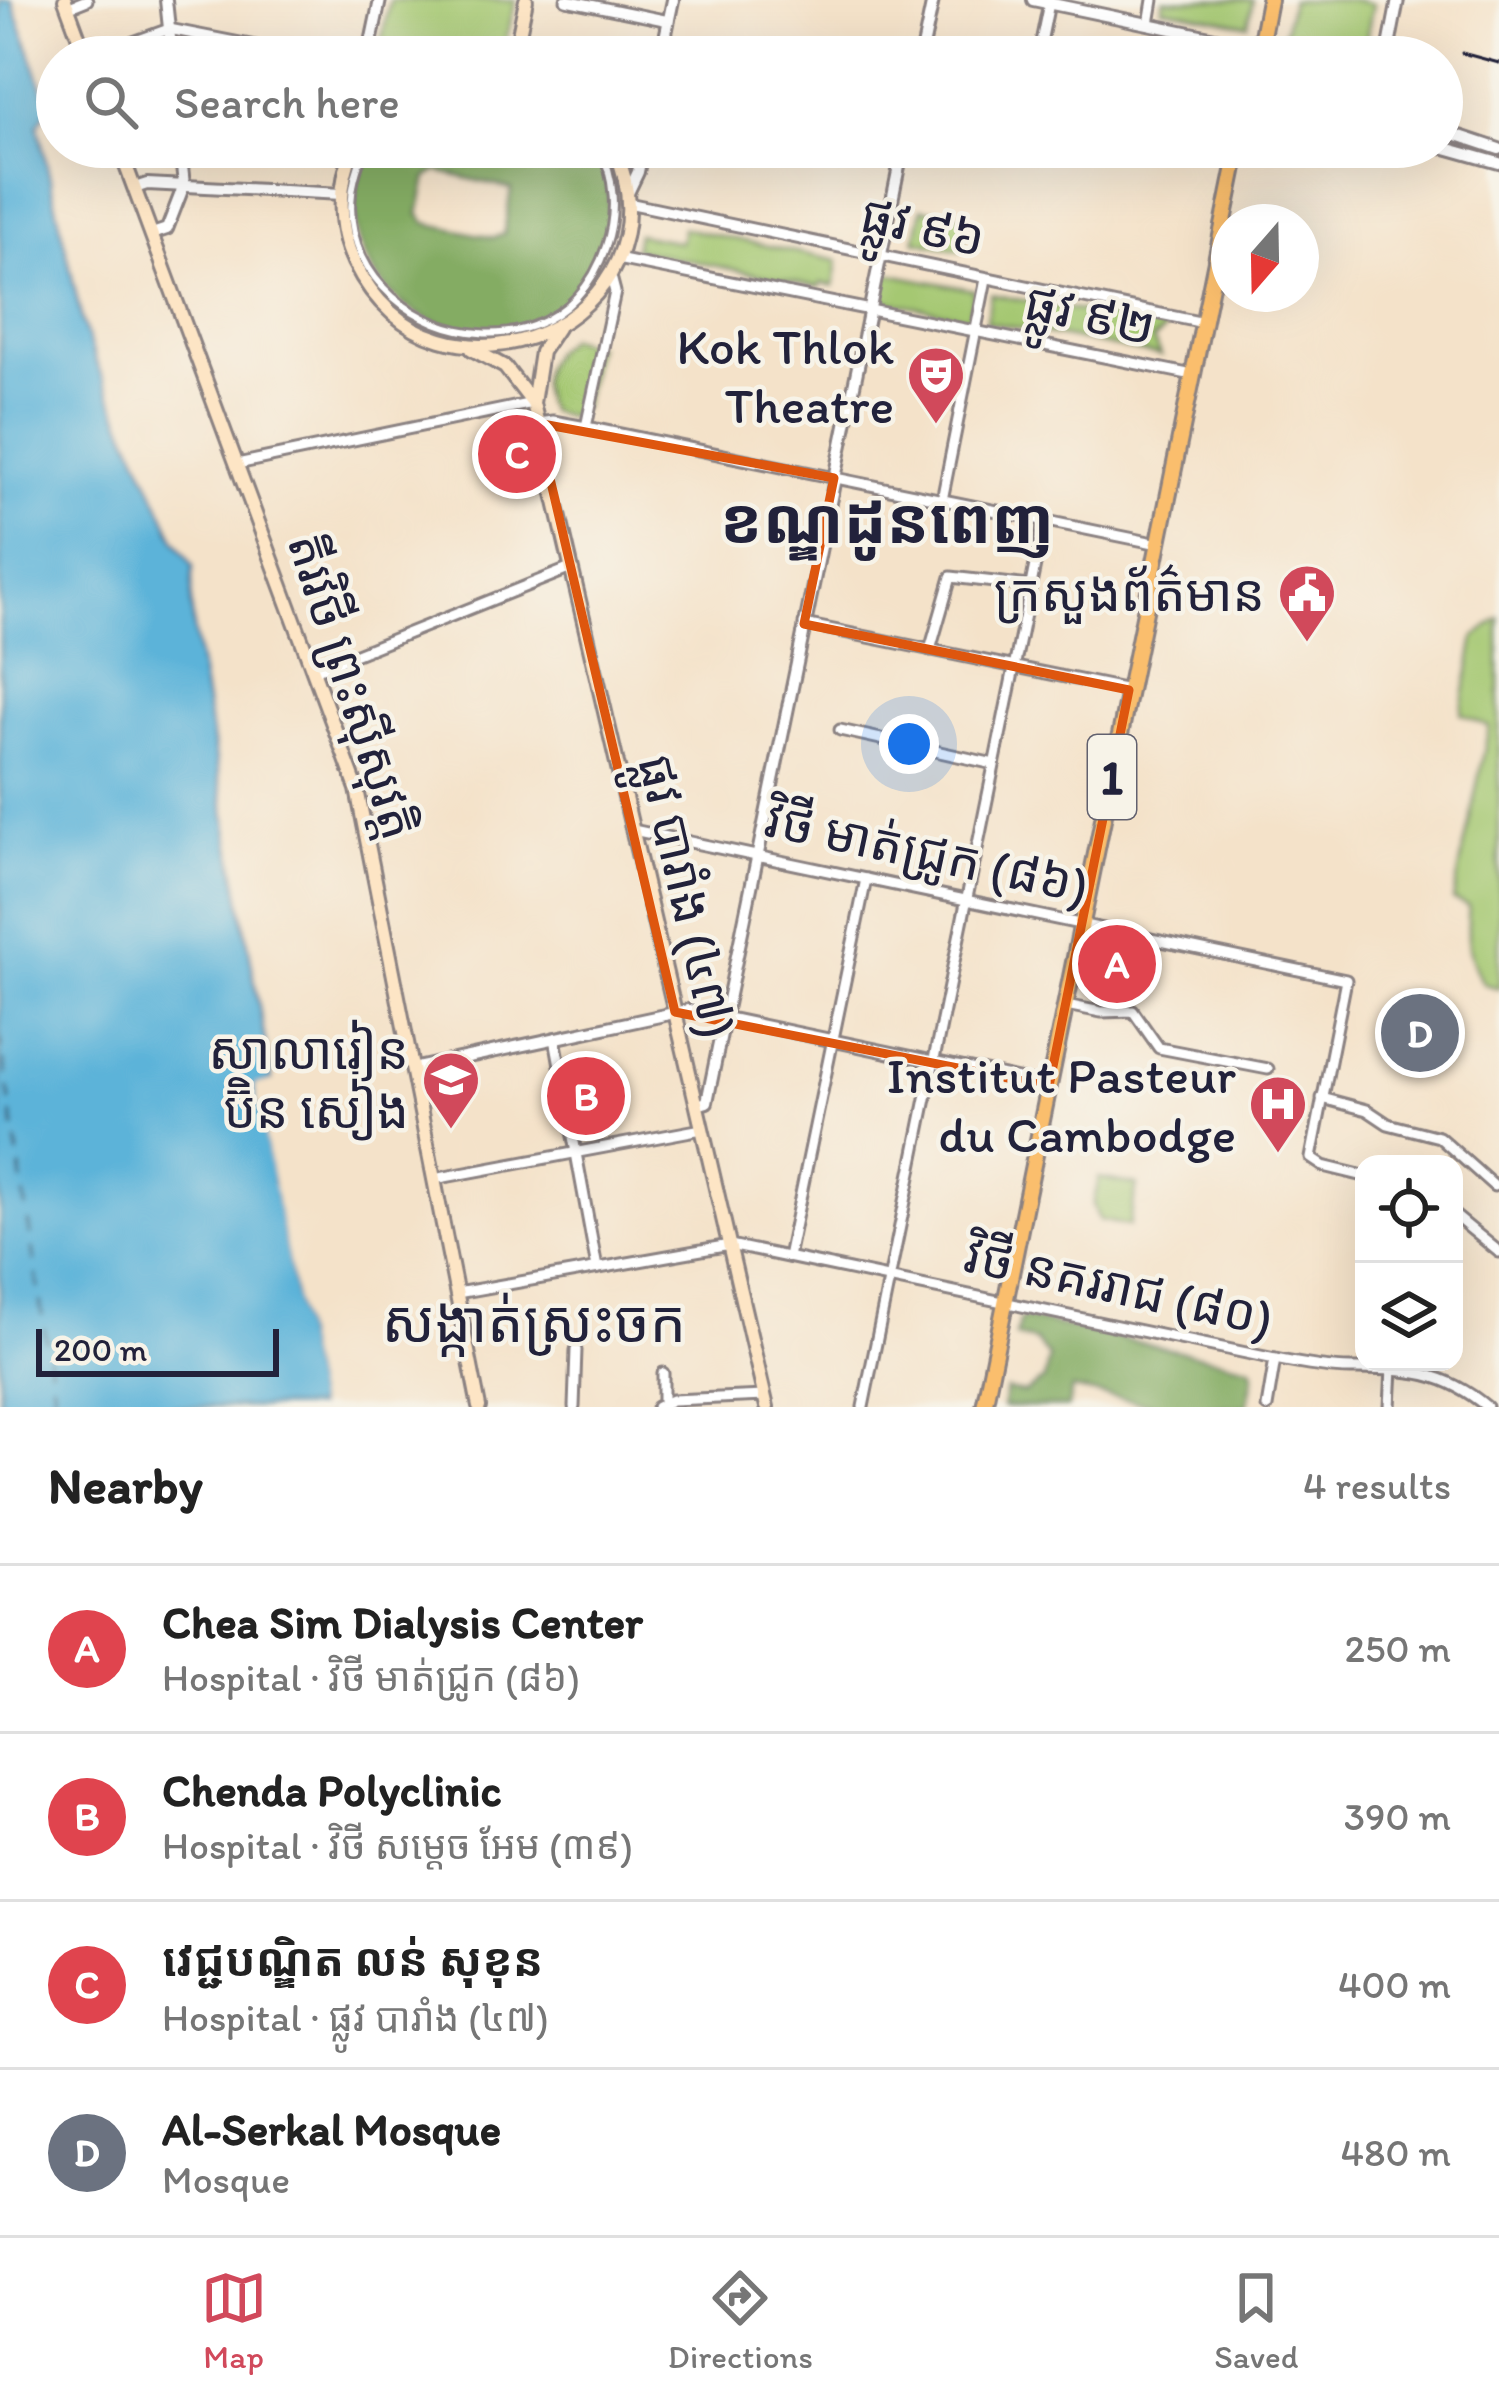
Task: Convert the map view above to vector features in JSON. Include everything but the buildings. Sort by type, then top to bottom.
[{"type":"highway","points":[[1262,36],[1269,0]]},
{"type":"highway","name":"1","points":[[984,1407],[1235,168]]},
{"type":"main road","points":[[519,36],[526,0]]},
{"type":"main road","points":[[66,4],[80,36]]},
{"type":"main road","name":"តីរវិថី ព្រះស៊ីសុវត្តិ","points":[[127,168],[357,789],[479,1407]]},
{"type":"main road","points":[[342,194],[349,168]]},
{"type":"main road","points":[[462,346],[512,345],[557,328],[593,298],[617,259],[627,199],[619,168]]},
{"type":"main road","name":"ផ្លូវ បារាំង (៤៧)","points":[[342,194],[350,254],[375,296],[406,324],[505,367],[532,403],[766,1402]]},
{"type":"main road","name":"ផ្លូវ បារាំង (៤៧)","points":[[532,403],[541,352],[557,328]]},
{"type":"street","points":[[66,4],[87,0]]},
{"type":"street","points":[[166,0],[170,36]]},
{"type":"street","points":[[372,36],[380,0]]},
{"type":"street","points":[[566,0],[669,21]]},
{"type":"street","points":[[666,36],[673,0]]},
{"type":"street","points":[[925,36],[933,0]]},
{"type":"street","points":[[1033,0],[1196,36]]},
{"type":"street","points":[[1149,24],[1154,0]]},
{"type":"street","points":[[1391,36],[1398,0]]},
{"type":"street","points":[[1042,36],[1048,3]]},
{"type":"street","points":[[149,36],[169,29],[205,36]]},
{"type":"street","points":[[1463,137],[1499,149]]},
{"type":"street","points":[[1463,153],[1499,164]]},
{"type":"street","points":[[152,234],[167,229],[184,185],[182,168]]},
{"type":"street","points":[[358,168],[354,224],[376,280],[402,306],[436,326],[493,334],[548,318],[590,280],[604,254],[613,218],[607,168]]},
{"type":"street","points":[[627,199],[639,168]]},
{"type":"street","points":[[697,1105],[707,1102],[898,168]]},
{"type":"street","points":[[135,188],[184,185],[342,194]]},
{"type":"street","name":"ផ្លូវ ៩៦","points":[[627,199],[1204,323]]},
{"type":"street","name":"ផ្លូវ ៩២","points":[[617,259],[1193,375]]},
{"type":"street","points":[[586,427],[615,292],[610,273]]},
{"type":"street","points":[[942,500],[986,279]]},
{"type":"street","points":[[237,464],[532,403]]},
{"type":"street","points":[[537,423],[586,427],[1159,544]]},
{"type":"street","points":[[863,1407],[1044,521]]},
{"type":"street","points":[[314,670],[571,568]]},
{"type":"street","points":[[930,650],[951,577],[1030,586]]},
{"type":"street","points":[[804,624],[1130,690]]},
{"type":"street","points":[[840,730],[994,764]]},
{"type":"street","name":"វិថី មាត់ជ្រូក (៨៦)","points":[[632,830],[1346,980],[1322,1098]]},
{"type":"street","points":[[788,1257],[866,879]]},
{"type":"street","points":[[1141,974],[1150,939]]},
{"type":"street","points":[[1066,1005],[1101,1012],[1133,1011],[1159,1048],[1268,1069]]},
{"type":"street","points":[[412,1069],[688,1010],[1049,1086]]},
{"type":"street","points":[[555,1038],[597,1268]]},
{"type":"street","points":[[1355,1173],[1323,1166],[1311,1158],[1322,1098],[1367,1110],[1388,1124],[1439,1137],[1494,1186]]},
{"type":"street","points":[[434,1179],[702,1129]]},
{"type":"street","points":[[1463,1226],[1499,1252]]},
{"type":"street","points":[[457,1293],[730,1245]]},
{"type":"street","name":"វិថី នគររាជ (៨០)","points":[[730,1245],[1275,1359],[1355,1369]]},
{"type":"street","points":[[574,1407],[576,1350]]},
{"type":"street","points":[[1267,1407],[1275,1359]]},
{"type":"street","points":[[1390,1407],[1392,1371]]},
{"type":"street","name":"វិថី នគររាជ (៨០)","points":[[1404,1371],[1452,1383],[1486,1407]]},
{"type":"street","points":[[663,1373],[660,1404],[766,1402]]},
{"type":"highlighted area","points":[[537,423],[834,478],[804,624],[1129,690],[1049,1086],[675,1012]]},
{"type":"green space","points":[[390,0],[516,0],[507,36],[382,36]]},
{"type":"green space","points":[[1164,0],[1253,0],[1248,25],[1162,8]]},
{"type":"green space","points":[[1291,0],[1373,4],[1367,36],[1283,36]]},
{"type":"green space","points":[[362,168],[604,168],[610,204],[607,232],[597,261],[570,300],[535,323],[494,332],[453,328],[414,311],[382,284],[361,246],[354,200]],"holes":[[[437,171],[511,189],[504,234],[493,238],[426,223],[419,214],[427,178]]]},
{"type":"green space","points":[[922,208],[969,218],[962,251],[915,241]]},
{"type":"green space","points":[[683,228],[838,261],[834,286],[821,283],[819,287],[634,249],[637,234],[680,242]]},
{"type":"green space","points":[[886,273],[974,290],[969,317],[881,300]]},
{"type":"green space","points":[[991,294],[1090,313],[1080,326],[1084,341],[986,322]]},
{"type":"green space","points":[[1093,314],[1167,328],[1153,340],[1161,356],[1088,342],[1097,329]]},
{"type":"green space","points":[[569,338],[596,346],[583,407],[568,417],[549,411],[541,380],[547,361]]},
{"type":"green space","points":[[1499,618],[1499,988],[1484,984],[1478,975],[1469,947],[1469,906],[1453,900],[1489,727],[1461,714],[1475,637]]},
{"type":"green space","points":[[1099,1178],[1137,1185],[1129,1226],[1099,1220],[1093,1205]]},
{"type":"green space","points":[[1024,1318],[1250,1366],[1254,1373],[1247,1407],[1166,1407],[1072,1389],[1068,1407],[1002,1407],[1006,1390],[1024,1393],[1044,1380],[1049,1357],[1035,1341],[1016,1337]]},
{"type":"water","points":[[0,0],[12,0],[36,69],[36,168],[48,168],[82,321],[175,539],[193,566],[191,606],[198,657],[272,1081],[255,1085],[317,1407],[0,1407]]},
{"type":"pier","points":[[278,1080],[261,1089],[323,1407],[317,1407],[254,1084]]},
{"type":"ferry route","points":[[0,1034],[56,1407]]},
{"type":"railway","points":[[1463,53],[1499,63]]},
{"type":"place","name":"Kok Thlok Theatre","points":[[936,426]]},
{"type":"place","name":"វេជ្ជបណ្ឌិត លន់ សុខុន","points":[[517,454]]},
{"type":"place","name":"ក្រសួងព័ត៌មាន","points":[[1307,644]]},
{"type":"place","name":"Chea Sim Dialysis Center","points":[[1117,964]]},
{"type":"place","name":"Al-Serkal Mosque","points":[[1420,1033]]},
{"type":"place","name":"Chenda Polyclinic","points":[[586,1096]]},
{"type":"place","name":"សាលារៀន ប៊ិន សៀង","points":[[451,1131]]},
{"type":"place","name":"Institut Pasteur du Cambodge","points":[[1278,1155]]},
{"type":"district","name":"ខណ្ឌដូនពេញ","points":[[887,521]]},
{"type":"district","name":"សង្កាត់ស្រះចក","points":[[534,1322]]}]
